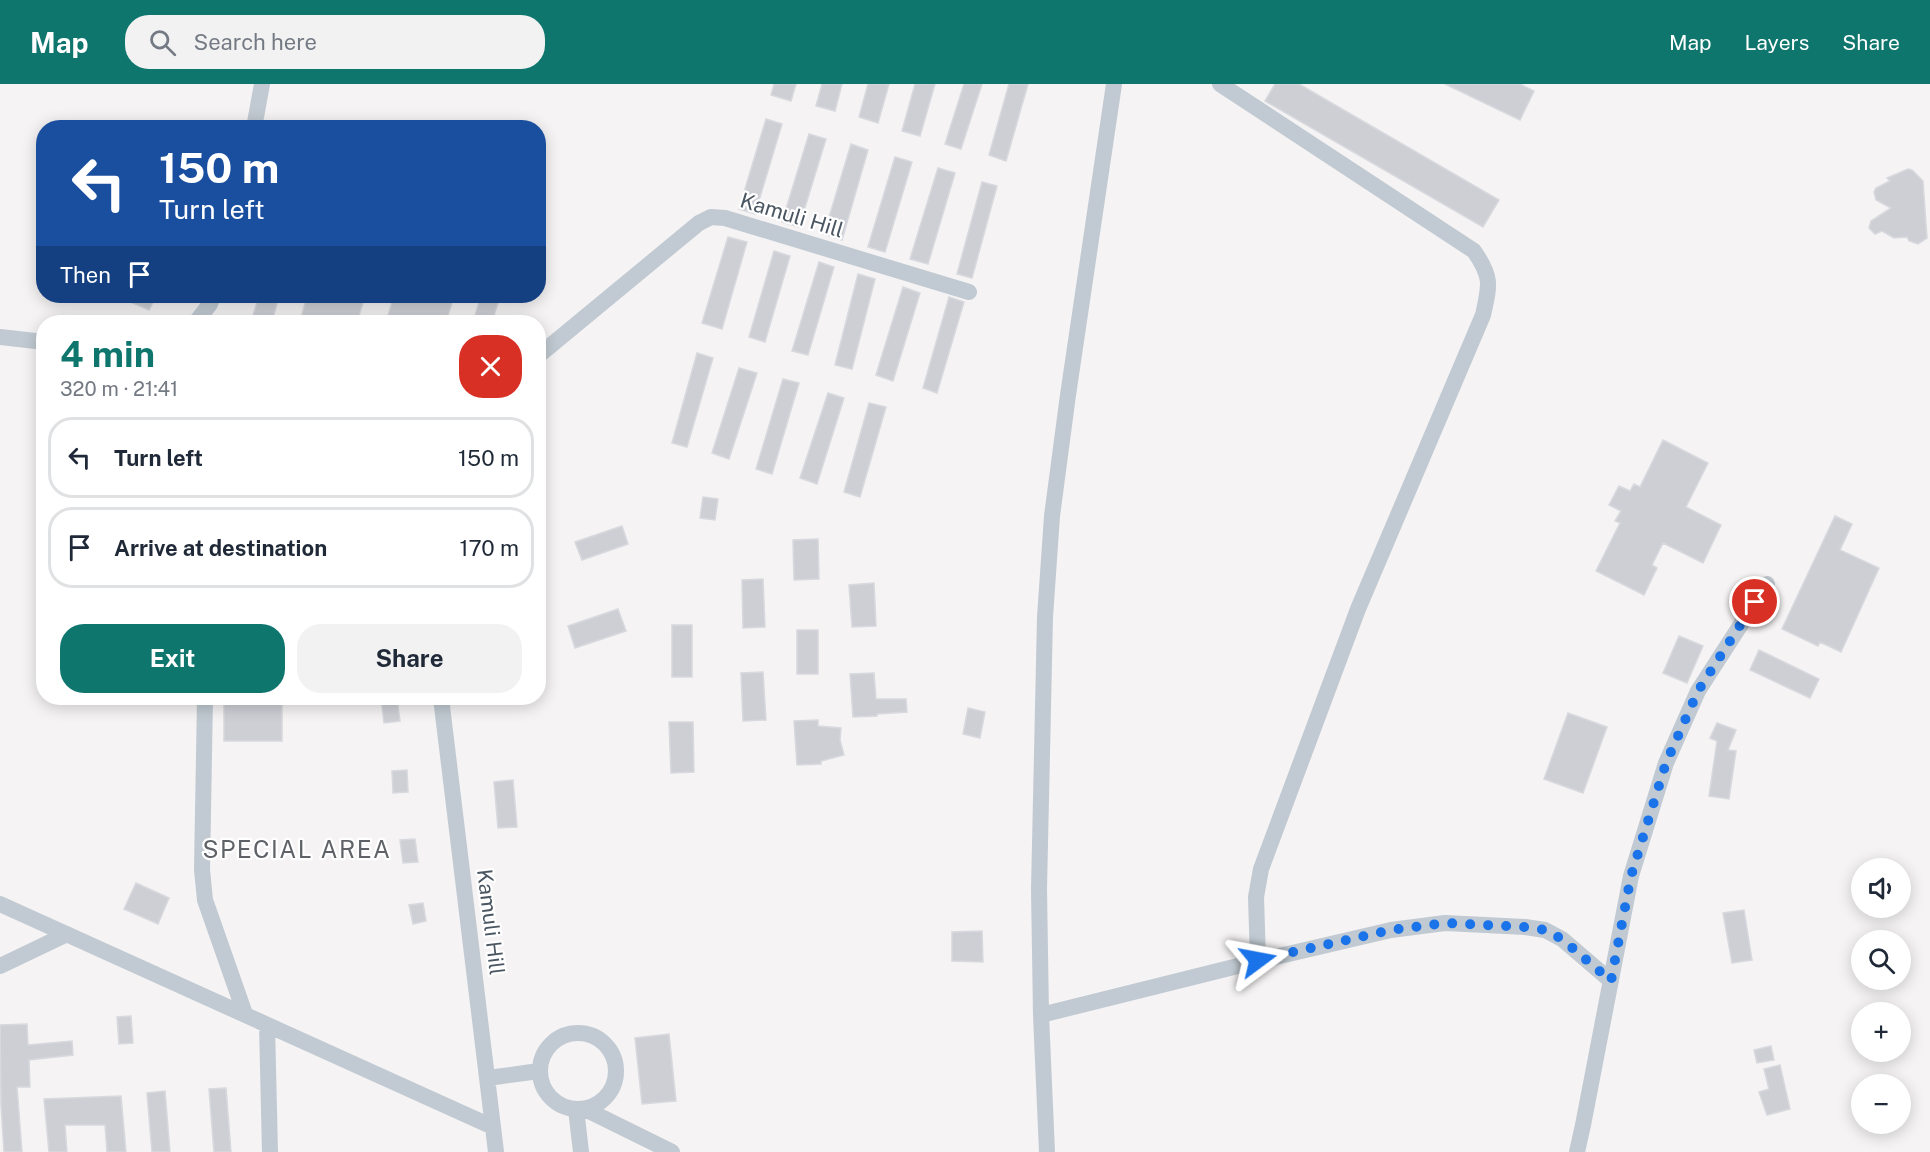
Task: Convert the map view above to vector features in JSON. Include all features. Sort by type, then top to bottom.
[{"type":"street","points":[[255,120],[262,84]]},
{"type":"street","points":[[1047,1152],[1041,1015],[1039,889],[1045,617],[1052,516],[1114,84]]},
{"type":"street","points":[[1220,84],[1474,251],[1486,269],[1489,288],[1483,315],[1358,609],[1261,869],[1256,897],[1258,960]]},
{"type":"street","name":"Kamuli Hill","points":[[546,349],[699,223],[711,217],[724,218],[969,292]]},
{"type":"street","points":[[201,315],[210,303]]},
{"type":"street","points":[[0,338],[36,341]]},
{"type":"street","points":[[1577,1152],[1631,876],[1666,763],[1698,691],[1767,584]]},
{"type":"street","points":[[205,705],[202,870],[205,900],[245,1014]]},
{"type":"street","name":"Kamuli Hill","points":[[442,705],[496,1152]]},
{"type":"street","points":[[0,904],[493,1127]]},
{"type":"street","points":[[1041,1015],[1258,960],[1391,930],[1445,923],[1545,930],[1562,939],[1611,981]]},
{"type":"street","points":[[0,966],[67,934]]},
{"type":"street","points":[[267,1025],[270,1152]]},
{"type":"street","points":[[581,1109],[603,1101],[614,1085],[617,1067],[611,1050],[605,1043],[581,1032],[563,1035],[548,1046],[540,1062],[539,1071],[544,1089],[550,1097],[566,1107],[581,1109],[672,1152]]},
{"type":"street","points":[[488,1078],[539,1071]]},
{"type":"street","points":[[581,1109],[581,1152]]},
{"type":"building","points":[[774,84],[796,84],[791,101],[771,95]]},
{"type":"building","points":[[822,84],[842,84],[835,111],[816,106]]},
{"type":"building","points":[[868,84],[889,84],[878,123],[859,117]]},
{"type":"building","points":[[915,84],[935,84],[920,136],[902,131]]},
{"type":"building","points":[[964,84],[982,84],[961,149],[945,144]]},
{"type":"building","points":[[1009,84],[1028,84],[1006,161],[989,155]]},
{"type":"building","points":[[1275,84],[1299,84],[1499,200],[1483,227],[1265,101]]},
{"type":"building","points":[[1445,84],[1520,84],[1534,91],[1520,120]]},
{"type":"building","points":[[766,119],[782,124],[755,214],[739,209]]},
{"type":"building","points":[[809,134],[826,139],[799,227],[782,222]]},
{"type":"building","points":[[851,144],[868,150],[842,240],[824,234]]},
{"type":"building","points":[[895,157],[912,162],[885,252],[868,247]]},
{"type":"building","points":[[938,168],[955,173],[928,264],[910,259]]},
{"type":"building","points":[[1908,169],[1923,181],[1927,238],[1918,244],[1909,241],[1907,237],[1894,238],[1882,231],[1875,234],[1869,228],[1871,221],[1891,208],[1876,200],[1874,192],[1876,188],[1890,181],[1887,178]]},
{"type":"building","points":[[982,182],[997,186],[972,278],[957,274]]},
{"type":"building","points":[[728,237],[747,242],[722,329],[702,323]]},
{"type":"building","points":[[774,251],[790,256],[765,342],[749,337]]},
{"type":"building","points":[[819,262],[834,267],[808,355],[792,351]]},
{"type":"building","points":[[858,274],[875,279],[852,369],[835,365]]},
{"type":"building","points":[[903,287],[920,293],[893,381],[876,375]]},
{"type":"building","points":[[949,297],[964,302],[937,393],[923,388]]},
{"type":"building","points":[[133,303],[152,303],[149,310]]},
{"type":"building","points":[[257,303],[277,303],[274,315],[253,315]]},
{"type":"building","points":[[305,303],[363,303],[359,315],[302,315]]},
{"type":"building","points":[[392,303],[452,303],[448,315],[388,315]]},
{"type":"building","points":[[479,303],[498,303],[494,315],[475,315]]},
{"type":"building","points":[[697,353],[713,358],[687,447],[672,443]]},
{"type":"building","points":[[739,368],[757,373],[729,459],[712,453]]},
{"type":"building","points":[[783,379],[799,383],[772,474],[756,469]]},
{"type":"building","points":[[828,393],[844,398],[817,484],[800,478]]},
{"type":"building","points":[[869,403],[886,407],[860,497],[844,492]]},
{"type":"building","points":[[1663,440],[1708,463],[1686,507],[1721,525],[1703,563],[1663,543],[1652,565],[1657,568],[1644,595],[1596,571],[1620,523],[1615,521],[1621,511],[1609,505],[1619,486],[1630,491],[1634,484],[1640,487]]},
{"type":"building","points":[[703,497],[718,499],[715,520],[700,518]]},
{"type":"building","points":[[1835,516],[1852,524],[1840,550],[1879,568],[1841,652],[1820,642],[1818,646],[1782,629]]},
{"type":"building","points":[[622,526],[628,544],[582,560],[575,542]]},
{"type":"building","points":[[818,539],[819,579],[794,580],[793,540]]},
{"type":"building","points":[[763,579],[765,627],[743,628],[742,580]]},
{"type":"building","points":[[874,583],[876,626],[852,627],[849,585]]},
{"type":"building","points":[[618,609],[626,631],[575,648],[568,626]]},
{"type":"building","points":[[672,625],[692,625],[692,677],[672,677]]},
{"type":"building","points":[[797,630],[818,630],[818,674],[797,674]]},
{"type":"building","points":[[1679,636],[1703,646],[1687,683],[1663,673]]},
{"type":"building","points":[[1759,650],[1819,679],[1810,698],[1750,670]]},
{"type":"building","points":[[763,672],[766,720],[743,721],[741,673]]},
{"type":"building","points":[[874,673],[876,699],[906,699],[907,712],[853,717],[850,674]]},
{"type":"building","points":[[224,705],[282,705],[282,741],[224,741]]},
{"type":"building","points":[[382,705],[398,705],[400,721],[384,723]]},
{"type":"building","points":[[968,708],[985,712],[980,738],[963,734]]},
{"type":"building","points":[[1568,713],[1607,727],[1583,793],[1544,779]]},
{"type":"building","points":[[818,720],[818,726],[841,728],[840,740],[844,755],[821,761],[821,764],[797,765],[794,721]]},
{"type":"building","points":[[669,722],[693,722],[694,772],[671,773]]},
{"type":"building","points":[[1717,723],[1736,730],[1728,750],[1736,751],[1729,799],[1709,796],[1717,741],[1710,738]]},
{"type":"building","points":[[407,770],[408,792],[393,793],[392,771]]},
{"type":"building","points":[[513,780],[517,827],[498,828],[494,782]]},
{"type":"building","points":[[415,839],[418,862],[403,863],[400,840]]},
{"type":"building","points":[[136,883],[169,898],[158,924],[124,909]]},
{"type":"building","points":[[423,903],[426,921],[413,924],[409,905]]},
{"type":"building","points":[[1744,910],[1752,960],[1732,963],[1723,913]]},
{"type":"building","points":[[982,931],[983,962],[952,961],[952,932]]},
{"type":"building","points":[[131,1016],[133,1043],[119,1044],[117,1017]]},
{"type":"building","points":[[27,1024],[28,1045],[72,1041],[73,1055],[29,1060],[30,1087],[17,1087],[22,1152],[4,1152],[0,1025]]},
{"type":"building","points":[[669,1034],[676,1101],[642,1104],[635,1038]]},
{"type":"building","points":[[1771,1046],[1774,1060],[1757,1063],[1754,1050]]},
{"type":"building","points":[[1780,1065],[1790,1109],[1767,1115],[1759,1092],[1769,1089],[1764,1069]]},
{"type":"building","points":[[226,1088],[231,1152],[214,1152],[209,1089]]},
{"type":"building","points":[[165,1091],[170,1152],[152,1152],[147,1093]]},
{"type":"building","points":[[121,1096],[126,1152],[107,1152],[105,1125],[65,1125],[67,1152],[49,1152],[44,1099]]},
{"type":"district","name":"SPECIAL AREA","points":[[297,849]]},
{"type":"route","points":[[1258,960],[1391,930],[1445,923],[1525,927],[1545,930],[1562,939],[1611,981],[1631,876],[1666,763],[1698,691],[1755,602]]}]
